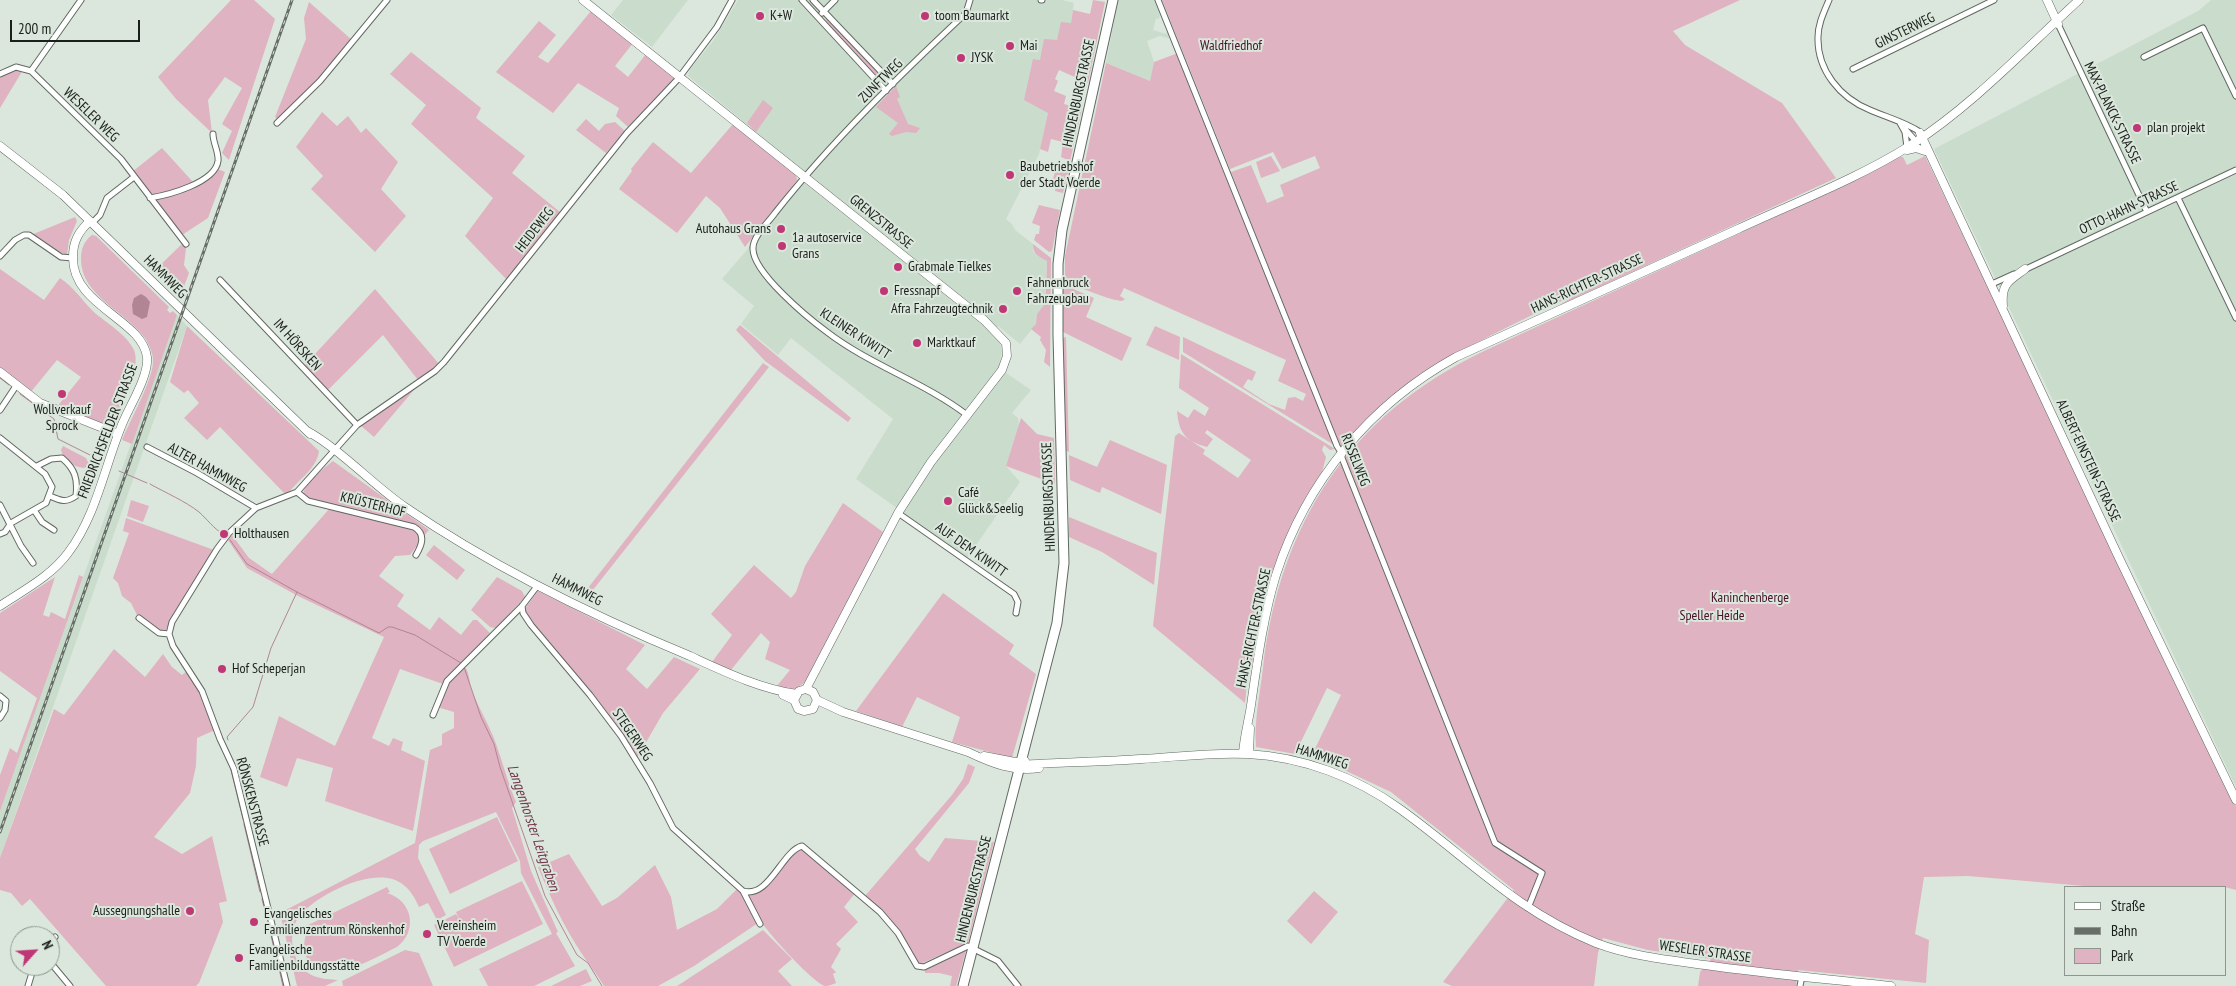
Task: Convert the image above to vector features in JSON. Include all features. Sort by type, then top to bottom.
[{"type":"main road","name":"GRENZSTRASSE","points":[[583,0],[984,320],[1006,343],[1007,356],[1002,370],[931,462],[898,513],[818,666],[809,690]]},
{"type":"main road","points":[[2047,0],[2057,23]]},
{"type":"main road","name":"HANS-RICHTER-STRASSE","points":[[1246,754],[1250,709],[1267,612],[1281,561],[1303,511],[1329,469],[1364,427],[1391,402],[1424,376],[1456,357],[1797,202],[1907,147],[1978,94],[2057,23],[2079,0]]},
{"type":"main road","name":"HINDENBURGSTRASSE","points":[[963,986],[1057,623],[1064,577],[1058,264],[1062,230],[1113,1]]},
{"type":"main road","points":[[1960,219],[1932,152],[1929,139],[1975,100],[1978,94]]},
{"type":"main road","points":[[1918,137],[1942,182]]},
{"type":"main road","name":"ALBERT-EINSTEIN-STRASSE","points":[[1918,137],[1992,284],[2236,800]]},
{"type":"main road","name":"HAMMWEG","points":[[0,146],[38,175],[92,223],[249,377],[332,452],[388,495],[448,535],[538,585],[663,645],[795,697],[796,706],[804,712],[810,710],[816,703],[968,753],[1020,764],[1246,754],[1273,756],[1308,764],[1340,775],[1372,790],[1415,820],[1487,879],[1526,907]]},
{"type":"main road","points":[[1893,155],[1916,148],[1924,151]]},
{"type":"main road","points":[[73,256],[83,235],[92,223]]},
{"type":"main road","name":"FRIEDRICHSFELDER STRASSE","points":[[0,606],[53,569],[67,554],[80,535],[118,434],[145,372],[147,355],[136,336],[89,295],[74,269],[73,256]]},
{"type":"main road","points":[[2004,312],[2002,294],[2006,284],[2028,268]]},
{"type":"main road","points":[[0,372],[40,403],[118,434]]},
{"type":"main road","points":[[795,697],[809,690],[816,703]]},
{"type":"main road","name":"HAMMWEG","points":[[1020,764],[1033,761],[1070,763]]},
{"type":"main road","name":"WESELER STRASSE","points":[[1526,907],[1581,936],[1633,954],[1702,965],[1891,986]]},
{"type":"street","points":[[0,74],[16,67],[31,71],[81,0]]},
{"type":"street","points":[[277,122],[320,81],[387,0]]},
{"type":"street","name":"HEIDEWEG","points":[[332,452],[357,425],[440,367],[626,133],[679,77],[716,27],[732,0]]},
{"type":"street","points":[[802,0],[886,91]]},
{"type":"street","points":[[813,0],[893,84]]},
{"type":"street","points":[[818,16],[835,0]]},
{"type":"street","name":"ZUNFTWEG","points":[[804,177],[846,131],[966,13],[970,0]]},
{"type":"street","name":"RISSELWEG","points":[[1158,0],[1335,442],[1342,454],[1344,464],[1495,843],[1542,873],[1526,907]]},
{"type":"street","points":[[1829,0],[1821,20],[1818,36],[1822,61],[1831,81],[1852,101],[1899,123],[1918,137]]},
{"type":"street","name":"GINSTERWEG","points":[[1853,69],[1994,0]]},
{"type":"street","name":"MAX-PLANCK-STRASSE","points":[[2057,23],[2148,212]]},
{"type":"street","points":[[2144,57],[2203,28],[2236,96]]},
{"type":"street","name":"WESELER WEG","points":[[31,71],[121,159],[186,244]]},
{"type":"street","points":[[1899,123],[1904,132],[1907,147]]},
{"type":"street","points":[[150,198],[181,190],[216,168],[218,158],[213,134]]},
{"type":"street","name":"OTTO-HAHN-STRASSE","points":[[1992,284],[2236,170]]},
{"type":"street","points":[[92,223],[100,215],[107,198],[134,177]]},
{"type":"street","name":"KLEINER KIWITT","points":[[804,177],[754,242],[754,254],[762,270],[786,298],[829,334],[967,416]]},
{"type":"street","points":[[2178,198],[2236,318]]},
{"type":"street","points":[[0,256],[14,240],[24,235],[29,236],[61,257],[73,256]]},
{"type":"street","name":"OTTO-HAHN-STRASSE","points":[[1988,276],[1999,278],[2024,267],[2028,268]]},
{"type":"street","name":"IM HÖRSKEN","points":[[220,280],[357,425]]},
{"type":"street","points":[[0,410],[16,386]]},
{"type":"street","points":[[0,438],[37,466],[45,474],[52,487],[46,503],[11,523],[5,532],[0,534]]},
{"type":"street","name":"ALTER HAMMWEG","points":[[147,447],[197,473],[256,508]]},
{"type":"street","points":[[139,618],[159,633],[169,634],[175,616],[218,547],[229,533],[256,508],[297,492],[332,452]]},
{"type":"street","points":[[37,466],[51,459],[62,458],[72,467],[78,482],[76,496],[69,501],[61,502],[50,496]]},
{"type":"street","name":"KRÜSTERHOF","points":[[297,492],[308,501],[414,527],[420,532],[422,540],[416,556]]},
{"type":"street","points":[[0,505],[11,523],[21,546],[33,563]]},
{"type":"street","points":[[34,510],[42,522],[54,530]]},
{"type":"street","name":"AUF DEM KIWITT","points":[[898,513],[1014,594],[1018,598],[1016,613]]},
{"type":"street","points":[[433,715],[447,681],[522,606],[538,585]]},
{"type":"street","name":"STEGERWEG","points":[[522,606],[523,613],[531,625],[590,695],[621,736],[650,783],[673,828],[743,891],[760,924]]},
{"type":"street","name":"RÖNSKENSTRASSE","points":[[169,634],[173,646],[202,691],[220,739],[234,769],[287,986]]},
{"type":"street","points":[[0,696],[6,701],[5,710],[0,718]]},
{"type":"street","points":[[743,891],[754,891],[765,884],[793,850],[802,846],[880,912],[902,938],[917,966],[924,967],[962,948],[974,948],[998,961],[1018,986]]},
{"type":"street","points":[[60,974],[70,986]]},
{"type":"street","points":[[1800,986],[1802,976]]},
{"type":"shaded area","points":[[623,0],[688,0],[652,47],[611,15]]},
{"type":"shaded area","points":[[738,0],[1062,0],[1074,3],[1071,23],[1040,60],[1033,59],[1048,113],[1039,154],[1006,219],[1015,230],[1033,244],[1033,251],[1036,255],[1047,261],[1046,287],[1050,297],[1037,314],[1036,324],[1020,344],[998,326],[993,333],[999,340],[1002,350],[999,368],[1031,390],[1012,413],[1018,418],[1019,426],[1006,466],[1020,482],[967,558],[856,479],[893,419],[791,338],[778,355],[741,324],[754,306],[722,279],[810,176],[688,76],[690,69],[713,41]]},
{"type":"shaded area","points":[[1118,0],[1157,0],[1161,10],[1159,19],[1156,18],[1153,30],[1166,34],[1168,29],[1172,39],[1160,36],[1147,41],[1154,62],[1150,81],[1106,63]]},
{"type":"shaded area","points":[[2211,0],[2236,0],[2236,787],[1934,149],[2198,11]]},
{"type":"shaded area","points":[[141,294],[150,302],[147,317],[142,319],[133,314],[132,305],[134,298]]},
{"type":"shaded area","points":[[177,315],[187,326],[0,858],[0,810]]},
{"type":"green space","points":[[231,0],[254,0],[275,19],[229,160],[222,153],[232,131],[222,124],[242,88],[225,77],[208,100],[212,133],[176,99],[158,77]]},
{"type":"green space","points":[[1093,0],[1105,2],[1088,83],[1059,70],[1055,79],[1058,81],[1054,91],[1066,96],[1064,104],[1082,109],[1070,161],[1061,157],[1063,142],[1051,139],[1048,152],[1040,149],[1048,113],[1024,100],[1033,59],[1040,60],[1044,39],[1057,40],[1061,22],[1071,23],[1073,10],[1090,14]]},
{"type":"green space","name":"Waldfriedhof","points":[[1162,0],[1740,0],[1673,31],[1685,45],[1782,103],[1836,178],[1558,306],[1582,291],[1452,356],[1393,396],[1366,420],[1340,448],[1231,172],[1251,165],[1267,203],[1284,196],[1280,185],[1320,168],[1315,156],[1282,169],[1273,152],[1230,169]]},
{"type":"green space","points":[[309,2],[352,40],[304,95],[277,119],[275,117],[306,39],[304,18]]},
{"type":"green space","points":[[591,11],[633,43],[615,66],[628,77],[646,54],[676,78],[628,127],[616,116],[619,108],[578,83],[553,113],[496,72],[539,21],[556,35],[538,57],[548,63]]},
{"type":"green space","points":[[828,18],[886,80],[883,84],[825,21]]},
{"type":"green space","points":[[411,52],[481,108],[476,118],[525,156],[512,173],[560,212],[507,280],[465,236],[493,198],[411,124],[426,105],[390,74]]},
{"type":"green space","points":[[1178,53],[1334,445],[1183,352],[1183,337],[1256,372],[1252,381],[1248,379],[1243,387],[1269,404],[1285,410],[1288,398],[1295,397],[1303,401],[1306,394],[1278,381],[1286,360],[1124,288],[1120,296],[1125,299],[1122,301],[1065,285],[1065,256],[1106,63],[1150,81],[1154,62]]},
{"type":"green space","points":[[11,70],[23,70],[0,108],[0,76]]},
{"type":"green space","points":[[896,86],[900,97],[897,99],[908,124],[920,128],[916,133],[906,132],[892,136],[889,134],[898,123],[876,107]]},
{"type":"green space","points":[[763,100],[773,108],[756,132],[747,123]]},
{"type":"green space","points":[[322,112],[337,126],[348,116],[361,133],[366,128],[398,162],[381,189],[406,216],[375,252],[311,189],[323,176],[296,147]]},
{"type":"green space","points":[[586,119],[599,131],[605,124],[615,122],[625,131],[606,153],[576,130]]},
{"type":"green space","points":[[733,124],[796,174],[797,180],[745,247],[720,208],[706,196],[677,233],[619,189],[632,171],[631,169],[653,142],[691,173]]},
{"type":"green space","points":[[162,148],[193,182],[165,193],[151,195],[132,172]]},
{"type":"green space","points":[[1271,156],[1280,171],[1261,178],[1256,162]]},
{"type":"green space","name":"Kaninchenberge","points":[[1925,156],[2236,806],[2236,890],[2226,886],[2084,886],[1968,876],[1924,877],[1915,934],[1929,940],[1926,983],[1798,970],[1796,986],[1698,986],[1700,972],[1711,959],[1648,950],[1603,938],[1598,953],[1594,986],[1452,986],[1443,982],[1514,890],[1391,792],[1327,762],[1311,757],[1341,695],[1327,688],[1295,754],[1256,747],[1258,707],[1272,615],[1286,566],[1305,520],[1330,479],[1360,441],[1395,407],[1437,377],[1484,351],[1860,178],[1898,157],[1903,157],[1907,165]]},
{"type":"green space","points":[[1057,166],[1068,172],[1063,193],[1055,191],[1056,186],[1051,185]]},
{"type":"green space","points":[[218,169],[225,172],[208,218],[182,235],[154,199],[214,174]]},
{"type":"green space","points":[[1039,205],[1060,210],[1052,251],[1049,252],[1034,240],[1036,234],[1039,234],[1040,226],[1032,223]]},
{"type":"green space","points":[[75,217],[77,221],[69,240],[67,255],[53,250],[31,235]]},
{"type":"green space","points":[[92,235],[96,236],[169,307],[167,310],[170,313],[173,311],[177,315],[132,444],[122,440],[146,387],[153,366],[153,358],[144,337],[105,302],[88,283],[83,272],[81,255],[85,243]]},
{"type":"green space","points":[[183,243],[186,248],[184,265],[189,273],[180,297],[154,271]]},
{"type":"green space","points":[[1033,244],[1051,258],[1050,367],[1044,362],[1046,350],[1040,340],[1041,337],[1031,329],[1036,324],[1037,314],[1050,297],[1046,294],[1047,261],[1035,253]]},
{"type":"green space","points":[[0,269],[44,300],[60,278],[95,313],[122,334],[131,345],[136,358],[135,368],[111,429],[56,408],[81,377],[57,360],[30,393],[0,368]]},
{"type":"green space","points":[[1071,288],[1094,298],[1086,317],[1132,338],[1122,361],[1063,332],[1061,327],[1061,290]]},
{"type":"green space","points":[[375,289],[440,365],[418,380],[383,335],[327,391],[303,367]]},
{"type":"green space","points":[[740,325],[851,418],[848,422],[765,361],[736,330]]},
{"type":"green space","points":[[187,326],[319,451],[310,470],[287,496],[220,427],[207,440],[184,418],[199,403],[188,390],[184,393],[170,382]]},
{"type":"green space","points":[[1155,326],[1180,337],[1179,360],[1146,345]]},
{"type":"green space","points":[[1066,337],[1069,452],[1065,450],[1062,338]]},
{"type":"green space","points":[[1181,354],[1335,449],[1330,450],[1324,445],[1322,450],[1326,457],[1322,472],[1298,512],[1278,557],[1264,601],[1248,677],[1245,703],[1153,626],[1175,436],[1179,433],[1188,439],[1179,425],[1177,411],[1188,418],[1194,409],[1205,416],[1209,408],[1179,388]],"holes":[[[1207,430],[1251,460],[1238,478],[1203,454],[1205,450],[1190,440],[1207,447],[1213,439],[1205,433]]]},
{"type":"green space","points":[[763,363],[769,367],[585,600],[581,597]]},
{"type":"green space","points":[[419,384],[374,437],[360,425]]},
{"type":"green space","points":[[1021,418],[1037,434],[1054,438],[1055,484],[1006,466]]},
{"type":"green space","points":[[1110,440],[1167,465],[1161,514],[1102,487],[1100,493],[1070,480],[1069,455],[1097,467]]},
{"type":"green space","points":[[63,446],[86,458],[89,464],[88,467],[75,466],[68,461],[61,450]]},
{"type":"green space","points":[[333,461],[429,530],[423,537],[421,530],[308,499],[303,494],[304,489],[315,476]]},
{"type":"green space","points":[[131,500],[149,506],[143,522],[127,516]]},
{"type":"green space","points":[[843,503],[883,532],[807,681],[792,691],[776,687],[790,670],[765,659],[770,642],[761,633],[731,670],[712,662],[732,635],[711,614],[754,565],[791,598],[796,592],[805,566]]},
{"type":"green space","points":[[330,508],[414,529],[420,537],[419,548],[416,547],[410,555],[395,556],[379,576],[404,595],[397,606],[430,630],[439,617],[461,635],[473,620],[477,620],[490,633],[443,684],[400,669],[372,738],[389,746],[393,738],[403,742],[401,750],[425,761],[413,831],[325,801],[333,768],[297,758],[287,787],[260,777],[279,716],[335,746],[384,637],[298,596],[247,568],[228,540],[232,535],[249,558],[272,574]]},
{"type":"green space","points":[[1069,517],[1157,553],[1154,585],[1102,552],[1069,537]]},
{"type":"green space","points":[[126,518],[214,550],[173,615],[165,632],[160,631],[137,615],[131,603],[122,596],[118,583],[113,578],[129,533],[123,531]]},
{"type":"green space","points":[[434,545],[465,570],[457,580],[426,555]]},
{"type":"green space","points":[[79,575],[83,577],[0,811],[0,775],[10,748],[17,753],[37,698],[0,671],[0,613],[55,577],[43,615],[49,617],[51,612],[65,619]]},
{"type":"green space","points":[[497,577],[522,591],[525,597],[496,628],[490,627],[471,610]]},
{"type":"green space","points":[[538,591],[645,645],[626,669],[647,689],[674,657],[700,669],[663,713],[637,758],[527,616],[524,610]]},
{"type":"green space","points":[[943,593],[1014,645],[1009,654],[1036,674],[1012,758],[952,742],[960,717],[917,697],[902,727],[856,711]]},
{"type":"green space","points":[[114,649],[145,677],[163,654],[172,667],[182,675],[187,671],[197,685],[215,730],[197,738],[196,766],[190,793],[154,837],[182,854],[212,836],[227,901],[219,903],[223,922],[199,983],[196,986],[106,986],[60,933],[60,926],[54,926],[30,899],[22,906],[11,893],[0,890],[0,858],[54,709],[64,715]]},
{"type":"green space","points":[[464,666],[472,691],[494,737],[516,802],[512,808],[531,871],[558,932],[556,933],[575,966],[534,986],[488,986],[479,969],[552,934],[521,873],[520,861],[496,812],[423,841],[419,845],[418,858],[446,915],[437,920],[428,903],[419,907],[407,888],[390,878],[361,880],[346,885],[317,900],[306,909],[298,918],[293,932],[293,947],[298,962],[311,975],[338,980],[325,986],[297,986],[280,913],[415,843],[430,750],[442,745],[442,734],[454,728],[454,712],[437,707],[445,684]]},
{"type":"green space","points":[[968,764],[975,767],[969,783],[915,849],[920,856],[929,862],[945,838],[994,842],[968,943],[920,964],[917,963],[902,935],[865,896],[952,795],[963,779]]},
{"type":"green space","points":[[497,817],[518,861],[450,894],[429,849]]},
{"type":"green space","points":[[801,848],[856,892],[844,907],[858,922],[836,944],[841,949],[831,967],[836,972],[833,974],[836,983],[828,986],[810,976],[779,944],[756,915],[748,896],[758,891],[795,851]]},
{"type":"green space","points":[[569,854],[602,906],[617,898],[655,865],[671,897],[677,930],[717,909],[738,888],[743,893],[758,923],[694,966],[658,986],[604,986],[569,933],[552,901],[538,867]]},
{"type":"green space","points":[[522,881],[543,924],[454,967],[434,925],[456,914],[460,920],[456,912]]},
{"type":"green space","points":[[387,887],[390,892],[387,893],[396,897],[402,903],[410,917],[408,933],[397,947],[364,963],[340,971],[318,969],[309,962],[304,944],[307,932],[304,927]]},
{"type":"green space","points":[[1314,891],[1338,912],[1311,944],[1287,921]]},
{"type":"green space","points":[[763,930],[792,959],[778,971],[792,986],[677,986]]},
{"type":"green space","points":[[405,950],[419,953],[433,986],[343,986],[342,981]]},
{"type":"green space","points":[[965,950],[956,986],[950,986],[952,976],[939,973],[925,973],[925,969]]},
{"type":"green space","points":[[586,969],[592,981],[580,986],[551,986]]},
{"type":"waterway","name":"Langenhorster Leitgraben","points":[[0,378],[9,385]]},
{"type":"waterway","name":"Langenhorster Leitgraben","points":[[20,394],[54,419],[58,439],[90,455]]},
{"type":"waterway","name":"Langenhorster Leitgraben","points":[[119,471],[147,483]]},
{"type":"waterway","name":"Langenhorster Leitgraben","points":[[150,484],[194,508],[223,534]]},
{"type":"waterway","name":"Langenhorster Leitgraben","points":[[230,540],[247,564],[297,592],[379,633],[388,627],[392,627],[415,635],[461,663]]},
{"type":"waterway","points":[[228,740],[227,737],[253,707],[271,648],[297,592]]},
{"type":"waterway","name":"Langenhorster Leitgraben","points":[[464,667],[481,717],[494,744],[500,767],[545,896],[577,955],[588,963],[602,986]]},
{"type":"waterway","points":[[230,766],[243,819]]},
{"type":"waterway","points":[[244,824],[260,892]]},
{"type":"waterway","points":[[262,899],[267,919]]},
{"type":"waterway","points":[[269,927],[276,957]]},
{"type":"waterway","points":[[278,964],[283,986]]},
{"type":"railway","points":[[0,832],[292,0]]},
{"type":"place","name":"K+W","points":[[760,16]]},
{"type":"place","name":"toom Baumarkt","points":[[925,16]]},
{"type":"place","name":"Mai","points":[[1010,46]]},
{"type":"place","name":"JYSK","points":[[961,58]]},
{"type":"place","name":"plan projekt","points":[[2137,128]]},
{"type":"place","name":"Baubetriebshof der Stadt Voerde","points":[[1010,175]]},
{"type":"place","name":"Autohaus Grans","points":[[781,229]]},
{"type":"place","name":"1a autoservice Grans","points":[[782,246]]},
{"type":"place","name":"Grabmale Tielkes","points":[[898,267]]},
{"type":"place","name":"Fressnapf","points":[[884,291]]},
{"type":"place","name":"Fahnenbruck Fahrzeugbau","points":[[1017,291]]},
{"type":"place","name":"Afra Fahrzeugtechnik","points":[[1003,309]]},
{"type":"place","name":"Marktkauf","points":[[917,343]]},
{"type":"place","name":"Wollverkauf Sprock","points":[[62,394]]},
{"type":"place","name":"Café Glück&Seelig","points":[[948,501]]},
{"type":"place","name":"Holthausen","points":[[224,534]]},
{"type":"place","name":"Hof Scheperjan","points":[[222,669]]},
{"type":"place","name":"Aussegnungshalle","points":[[190,911]]},
{"type":"place","name":"Evangelisches Familienzentrum Rönskenhof","points":[[254,922]]},
{"type":"place","name":"Vereinsheim TV Voerde","points":[[427,934]]},
{"type":"place","name":"Evangelische Familienbildungsstätte","points":[[239,958]]},
{"type":"park label","name":"Speller Heide","points":[[1712,616]]}]
